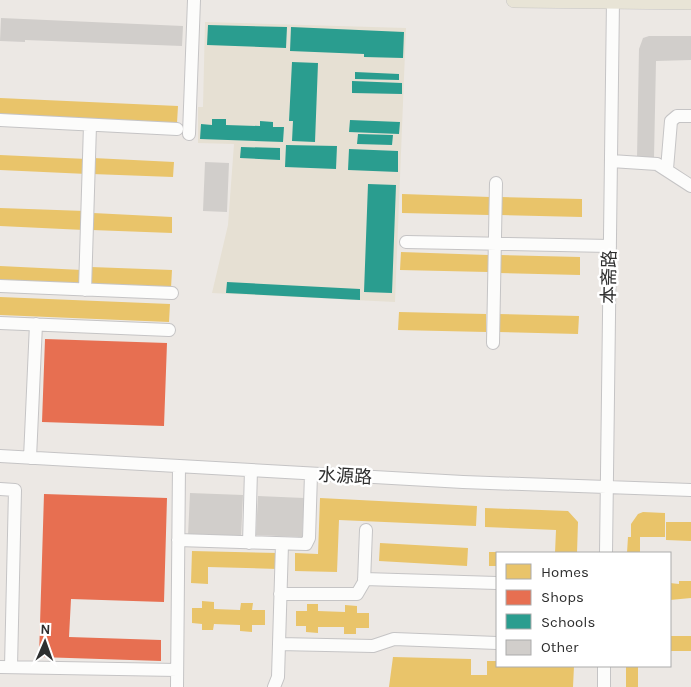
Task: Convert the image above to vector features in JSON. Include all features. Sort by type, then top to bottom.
[{"type":"main road","points":[[514,0],[691,2]]},
{"type":"street","points":[[189,134],[194,0]]},
{"type":"street","name":"本斋路","points":[[606,552],[613,1]]},
{"type":"street","points":[[667,169],[671,122],[677,116],[691,116]]},
{"type":"street","points":[[0,120],[177,129]]},
{"type":"street","points":[[85,290],[90,124]]},
{"type":"street","points":[[611,162],[648,162],[667,169],[691,186]]},
{"type":"street","points":[[493,343],[496,183]]},
{"type":"street","points":[[406,242],[610,246]]},
{"type":"street","points":[[0,286],[172,293]]},
{"type":"street","points":[[0,323],[169,330]]},
{"type":"street","points":[[30,458],[36,324]]},
{"type":"street","name":"水源路","points":[[0,456],[312,474],[606,488],[691,490]]},
{"type":"street","points":[[176,687],[179,466]]},
{"type":"street","points":[[248,542],[252,470]]},
{"type":"street","points":[[178,540],[306,544],[309,538],[312,474]]},
{"type":"street","points":[[0,489],[15,490],[6,667],[177,670]]},
{"type":"street","points":[[280,594],[354,595],[362,589],[364,579],[366,530]]},
{"type":"street","points":[[274,687],[278,677],[282,544]]},
{"type":"street","points":[[364,579],[496,582]]},
{"type":"street","points":[[279,644],[373,646],[394,640],[496,643]]},
{"type":"street","points":[[604,667],[604,687]]},
{"type":"shaded area","points":[[205,22],[406,28],[395,302],[212,293],[228,225],[234,144],[198,143],[198,107],[203,107]]},
{"type":"building: Homes","points":[[0,98],[178,106],[177,123],[0,115]]},
{"type":"building: Homes","points":[[0,155],[87,159],[87,174],[0,170]]},
{"type":"building: Homes","points":[[93,158],[174,162],[173,177],[92,174]]},
{"type":"building: Homes","points":[[402,194],[490,197],[489,215],[402,213]]},
{"type":"building: Homes","points":[[501,197],[582,199],[582,217],[501,215]]},
{"type":"building: Homes","points":[[0,208],[85,211],[84,230],[0,226]]},
{"type":"building: Homes","points":[[93,213],[172,217],[172,233],[92,230]]},
{"type":"building: Homes","points":[[401,252],[488,255],[488,272],[400,270]]},
{"type":"building: Homes","points":[[500,255],[580,257],[580,275],[499,273]]},
{"type":"building: Homes","points":[[0,266],[82,270],[82,285],[0,282]]},
{"type":"building: Homes","points":[[91,267],[172,270],[171,288],[91,285]]},
{"type":"building: Homes","points":[[0,297],[170,304],[169,322],[0,315]]},
{"type":"building: Homes","points":[[399,312],[486,314],[486,332],[398,330]]},
{"type":"building: Homes","points":[[498,314],[579,316],[578,334],[498,332]]},
{"type":"building: Homes","points":[[320,498],[477,506],[476,526],[339,520],[337,572],[295,571],[295,553],[318,554]]},
{"type":"building: Homes","points":[[485,508],[568,511],[578,522],[577,552],[555,552],[556,530],[485,527]]},
{"type":"building: Homes","points":[[643,512],[665,513],[665,537],[640,537],[640,552],[627,552],[628,537],[631,537],[631,524],[638,514]]},
{"type":"building: Homes","points":[[666,522],[691,522],[691,541],[666,540]]},
{"type":"building: Homes","points":[[380,543],[468,548],[467,566],[379,561]]},
{"type":"building: Homes","points":[[192,551],[278,553],[278,569],[208,567],[208,584],[191,583]]},
{"type":"building: Homes","points":[[489,552],[496,552],[496,566],[489,566]]},
{"type":"building: Homes","points":[[679,581],[691,581],[691,598],[671,600],[671,583],[679,584]]},
{"type":"building: Homes","points":[[202,601],[214,602],[214,609],[240,610],[241,603],[253,603],[252,610],[265,610],[265,625],[252,625],[252,632],[240,631],[240,625],[214,624],[213,630],[202,630],[202,624],[192,623],[192,608],[202,608]]},
{"type":"building: Homes","points":[[307,604],[318,604],[318,611],[345,612],[345,605],[357,606],[357,613],[369,613],[369,628],[356,628],[356,634],[344,634],[344,627],[318,627],[318,633],[306,632],[306,626],[296,626],[296,611],[307,611]]},
{"type":"building: Homes","points":[[671,636],[691,636],[691,651],[671,651]]},
{"type":"building: Homes","points":[[393,657],[471,659],[471,675],[487,675],[487,661],[496,661],[496,667],[574,667],[573,687],[389,687]]},
{"type":"building: Homes","points":[[626,667],[638,667],[638,687],[626,687]]},
{"type":"building: Shops","points":[[45,339],[167,343],[164,426],[42,422]]},
{"type":"building: Shops","points":[[44,494],[167,498],[164,602],[71,599],[69,637],[161,640],[161,661],[39,657]]},
{"type":"building: Schools","points":[[208,25],[287,27],[286,48],[207,45]]},
{"type":"building: Schools","points":[[291,27],[404,32],[403,58],[364,57],[364,54],[290,51]]},
{"type":"building: Schools","points":[[292,62],[318,63],[315,142],[292,141],[293,121],[289,121]]},
{"type":"building: Schools","points":[[355,72],[399,74],[399,80],[355,79]]},
{"type":"building: Schools","points":[[352,81],[402,83],[402,94],[352,93]]},
{"type":"building: Schools","points":[[212,119],[226,119],[226,125],[260,126],[260,121],[273,122],[273,127],[284,127],[283,142],[200,139],[201,124],[212,125]]},
{"type":"building: Schools","points":[[350,120],[400,122],[399,134],[349,132]]},
{"type":"building: Schools","points":[[358,134],[393,135],[392,145],[357,144]]},
{"type":"building: Schools","points":[[286,145],[337,146],[336,169],[285,167]]},
{"type":"building: Schools","points":[[241,147],[280,148],[280,160],[240,158]]},
{"type":"building: Schools","points":[[349,149],[398,151],[398,172],[348,170]]},
{"type":"building: Schools","points":[[368,184],[396,185],[392,293],[364,292]]},
{"type":"building: Schools","points":[[227,282],[360,289],[360,300],[226,293]]},
{"type":"building: Other","points":[[1,18],[183,26],[182,46],[25,40],[25,42],[0,41]]},
{"type":"building: Other","points":[[649,36],[691,36],[691,60],[656,61],[654,158],[637,158],[639,49],[643,38]]},
{"type":"building: Other","points":[[205,162],[229,163],[227,212],[203,211]]},
{"type":"building: Other","points":[[190,493],[243,495],[241,538],[188,536]]},
{"type":"building: Other","points":[[258,496],[304,498],[302,537],[256,535]]}]
